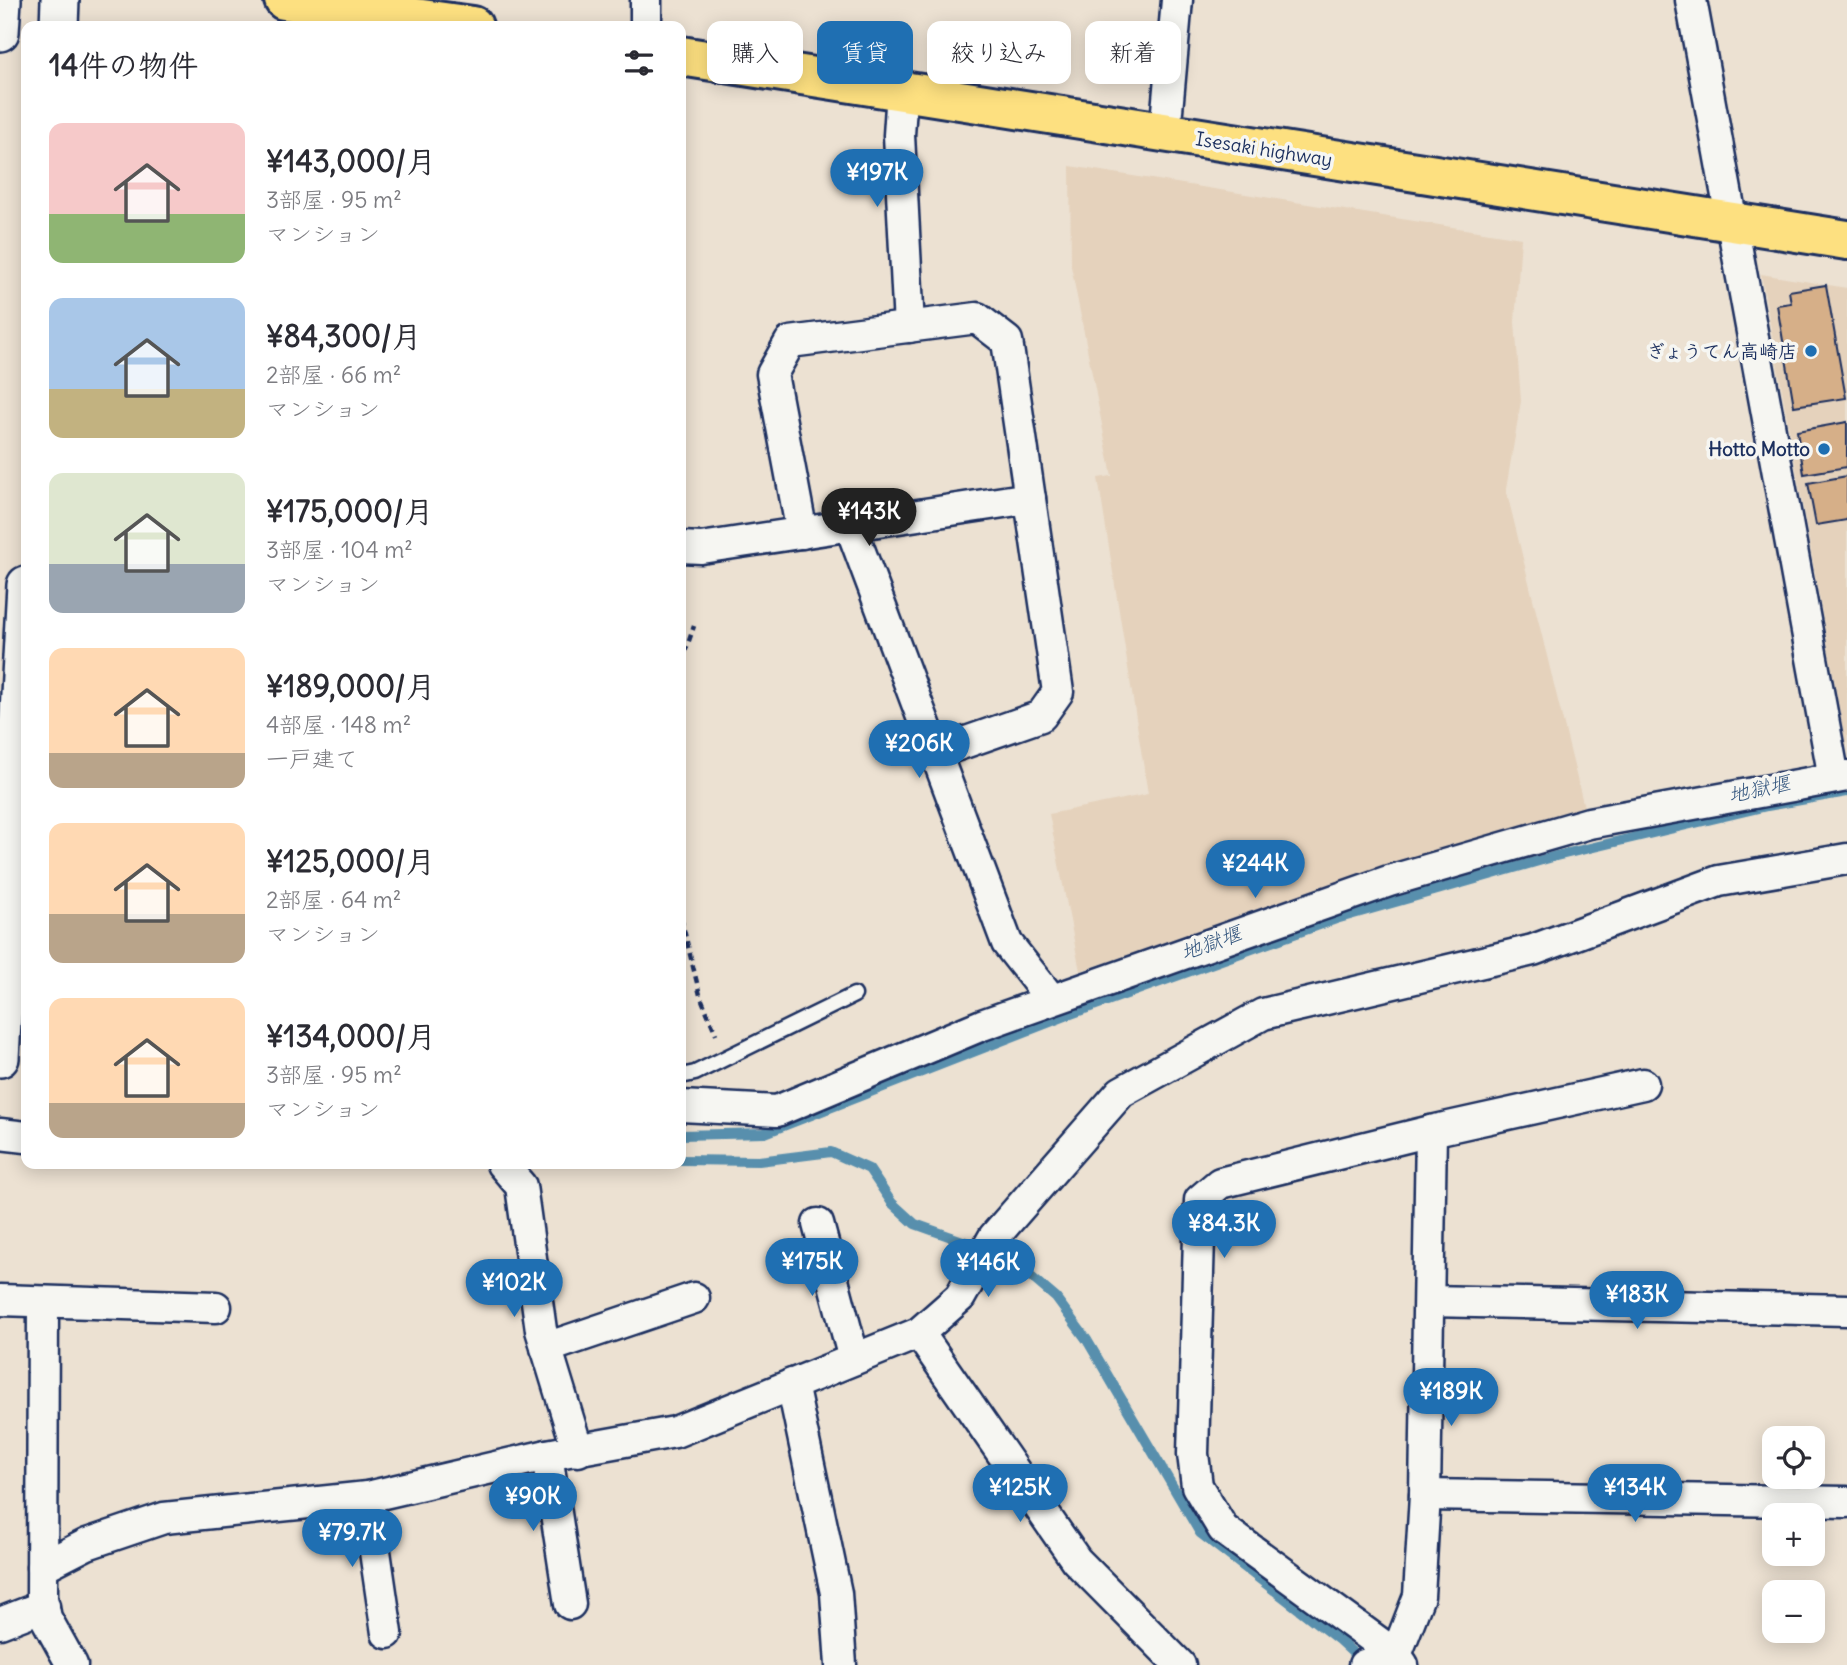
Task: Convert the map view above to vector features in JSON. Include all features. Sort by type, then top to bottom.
[{"type":"main road","points":[[284,0],[437,21]]},
{"type":"main road","name":"Isesaki highway","points":[[686,57],[1847,240]]},
{"type":"street","points":[[0,32],[2,0]]},
{"type":"street","points":[[58,21],[60,0]]},
{"type":"street","points":[[646,0],[646,21]]},
{"type":"street","points":[[1165,133],[1177,0]]},
{"type":"street","points":[[686,1106],[777,1111],[1051,999],[1389,881],[1589,823],[1840,777],[1731,222],[1691,0]]},
{"type":"street","points":[[902,91],[899,135],[909,327]]},
{"type":"street","points":[[802,533],[772,374],[790,342],[977,318],[1007,341],[1058,692],[1041,716],[935,752]]},
{"type":"street","points":[[686,547],[701,548],[1030,498]]},
{"type":"street","points":[[849,526],[1007,943],[1051,999]]},
{"type":"street","points":[[0,1058],[17,907],[21,764]]},
{"type":"street","points":[[42,1567],[87,1544],[164,1518],[368,1497],[547,1455],[674,1432],[919,1333],[960,1297],[994,1237],[1121,1092],[1263,1014],[1533,950],[1719,881],[1847,859]]},
{"type":"street","points":[[1399,1660],[1223,1529],[1198,1486],[1193,1454],[1200,1200],[1220,1183],[1431,1131],[1643,1084]]},
{"type":"street","points":[[1399,1660],[1419,1596],[1425,1495],[1431,1131]]},
{"type":"street","points":[[0,1133],[21,1136]]},
{"type":"street","points":[[506,1169],[521,1186],[541,1330],[578,1451]]},
{"type":"street","points":[[818,1224],[854,1359]]},
{"type":"street","points":[[546,1348],[694,1298]]},
{"type":"street","points":[[0,1300],[216,1307]]},
{"type":"street","points":[[1429,1301],[1847,1310]]},
{"type":"street","points":[[43,1302],[44,1606],[46,1618],[72,1665]]},
{"type":"street","points":[[919,1333],[1076,1560],[1180,1665]]},
{"type":"street","points":[[792,1384],[836,1593],[841,1665]]},
{"type":"street","points":[[547,1455],[570,1604]]},
{"type":"street","points":[[1425,1495],[1847,1502]]},
{"type":"street","points":[[368,1497],[387,1633]]},
{"type":"street","points":[[0,1623],[44,1606]]},
{"type":"street","points":[[1364,1665],[1399,1660]]},
{"type":"lane","points":[[686,1075],[695,1073],[854,995]]},
{"type":"path","points":[[686,649],[694,626]]},
{"type":"path","points":[[686,938],[700,995],[725,1058]]},
{"type":"shaded area","points":[[1070,166],[1521,238],[1515,322],[1521,401],[1506,489],[1585,811],[1412,863],[1080,971],[1049,814],[1148,794],[1098,478],[1112,476],[1071,266]]},
{"type":"shaded area","points":[[1761,274],[1847,288],[1847,747],[1846,746]]},
{"type":"building","name":"ぎょうてん高崎店","points":[[1826,285],[1846,398],[1794,406],[1777,305],[1791,303],[1789,291]]},
{"type":"building","name":"Hotto Motto","points":[[1847,422],[1847,467],[1804,474],[1797,431]]},
{"type":"building","points":[[1847,476],[1847,520],[1816,525],[1808,483]]},
{"type":"waterway","name":"地獄堰","points":[[686,1135],[765,1133],[1068,1015],[1336,919],[1556,856],[1767,806],[1847,792]]},
{"type":"waterway","points":[[686,1160],[759,1161],[831,1152],[869,1169],[892,1203],[915,1224],[996,1253],[1029,1275],[1056,1298],[1087,1340],[1200,1533],[1339,1640],[1364,1663]]},
{"type":"place","name":"ぎょうてん高崎店","points":[[1811,351]]},
{"type":"place","name":"Hotto Motto","points":[[1824,449]]}]
